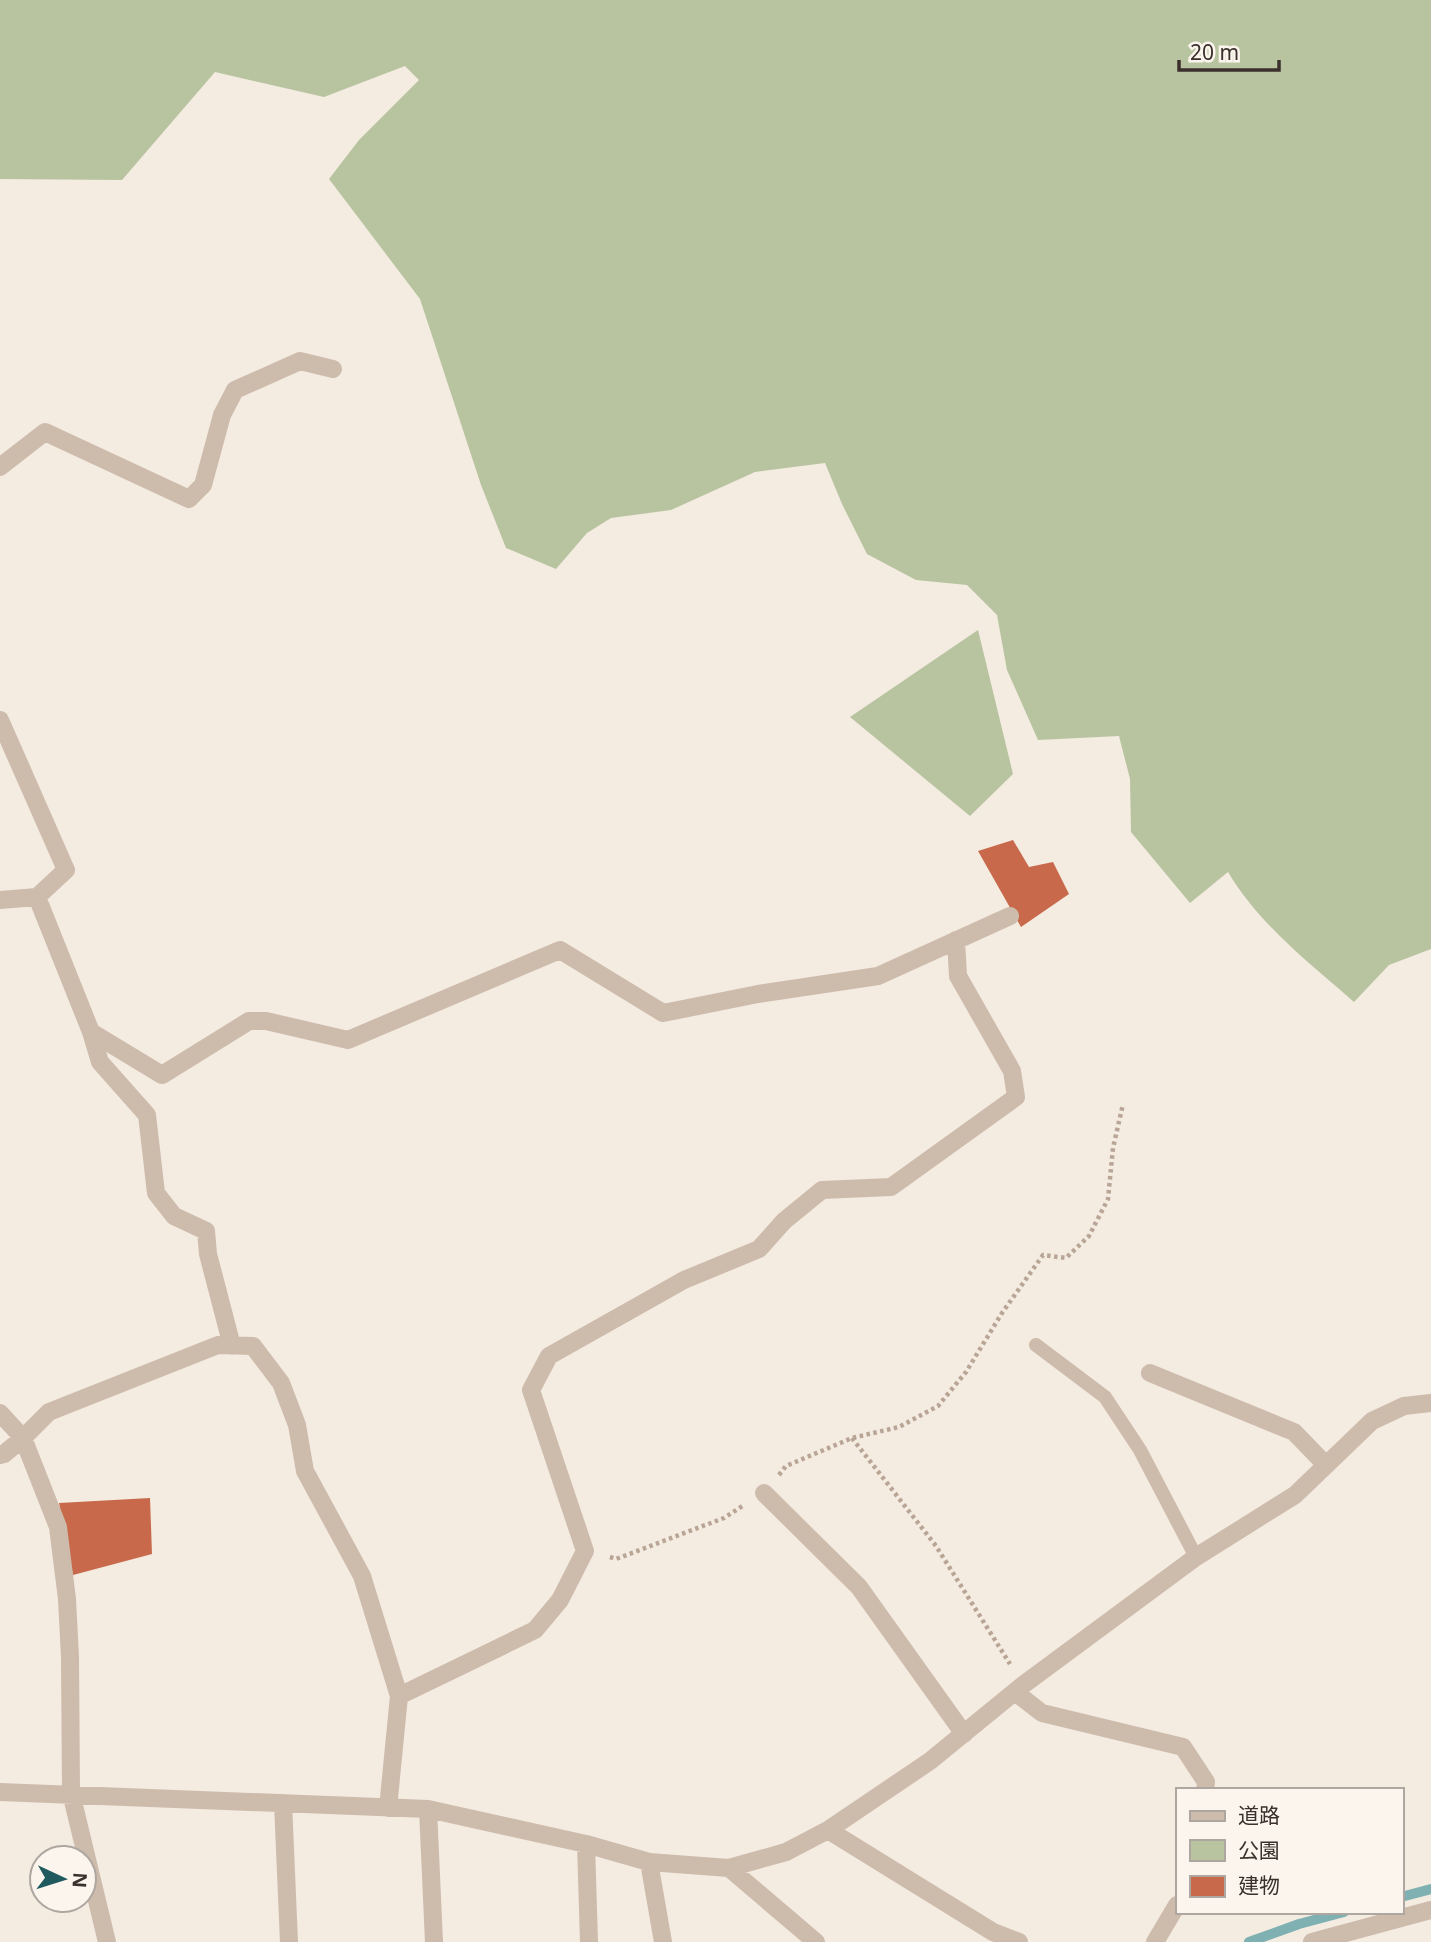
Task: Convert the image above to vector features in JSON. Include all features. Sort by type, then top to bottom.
[{"type":"street","points":[[0,467],[45,432],[189,499],[203,485],[222,415],[235,390],[300,361],[333,369]]},
{"type":"street","points":[[0,720],[66,870],[37,897],[0,900]]},
{"type":"street","points":[[37,897],[91,1032],[100,1062],[147,1115],[156,1193],[174,1216],[206,1231],[208,1254],[232,1346]]},
{"type":"street","points":[[91,1032],[162,1075],[249,1021],[266,1021],[348,1040],[560,950],[663,1013],[758,994],[878,976],[1010,916]]},
{"type":"street","points":[[399,1696],[535,1630],[560,1600],[585,1551],[531,1390],[549,1356],[684,1280],[759,1249],[783,1221],[822,1190],[891,1186],[1016,1097],[1012,1071],[958,976],[956,940]]},
{"type":"street","points":[[0,1455],[23,1438],[48,1412],[218,1345],[253,1346],[281,1383],[297,1425],[305,1471],[362,1576],[399,1696],[388,1808]]},
{"type":"street","points":[[1150,1373],[1294,1432],[1325,1464]]},
{"type":"street","points":[[0,1791],[428,1809],[586,1844],[649,1862],[729,1868],[786,1852],[828,1830],[930,1761],[1019,1689],[1196,1558],[1295,1495],[1372,1421],[1404,1406],[1431,1402]]},
{"type":"street","points":[[0,1413],[23,1438],[58,1527],[70,1646],[71,1793],[107,1942]]},
{"type":"street","points":[[764,1493],[859,1587],[964,1734]]},
{"type":"street","points":[[1019,1689],[1042,1713],[1183,1747],[1206,1782],[1205,1788]]},
{"type":"street","points":[[283,1802],[289,1942]]},
{"type":"street","points":[[428,1809],[434,1942]]},
{"type":"street","points":[[828,1830],[993,1932],[1019,1942]]},
{"type":"street","points":[[586,1844],[589,1942]]},
{"type":"street","points":[[649,1862],[663,1942]]},
{"type":"street","points":[[729,1868],[816,1942]]},
{"type":"street","points":[[1154,1942],[1176,1907]]},
{"type":"street","points":[[1312,1942],[1431,1910]]},
{"type":"lane","points":[[1036,1345],[1105,1397],[1140,1450],[1196,1558]]},
{"type":"path","points":[[585,1551],[616,1559],[724,1518],[764,1493],[786,1466],[852,1438],[900,1427],[938,1406],[966,1372],[1043,1255],[1066,1258],[1090,1236],[1108,1199],[1123,1104]]},
{"type":"path","points":[[852,1438],[936,1546],[1019,1689]]},
{"type":"green space","points":[[0,0],[1431,0],[1431,949],[1389,965],[1354,1002],[1270,926],[1228,872],[1190,903],[1131,832],[1130,779],[1119,736],[1038,740],[1007,670],[997,615],[967,585],[916,580],[867,554],[825,463],[755,472],[671,510],[611,518],[587,533],[556,569],[506,548],[481,485],[420,299],[329,179],[359,140],[419,80],[405,66],[324,97],[215,72],[122,180],[0,179]]},
{"type":"green space","points":[[978,630],[1013,774],[970,816],[850,717]]},
{"type":"building","points":[[1013,840],[1029,867],[1053,862],[1069,894],[1021,927],[978,851]]},
{"type":"building","points":[[150,1498],[152,1554],[73,1575],[59,1503]]},
{"type":"waterway","points":[[1403,1896],[1431,1889]]},
{"type":"waterway","points":[[1249,1942],[1336,1914]]}]
